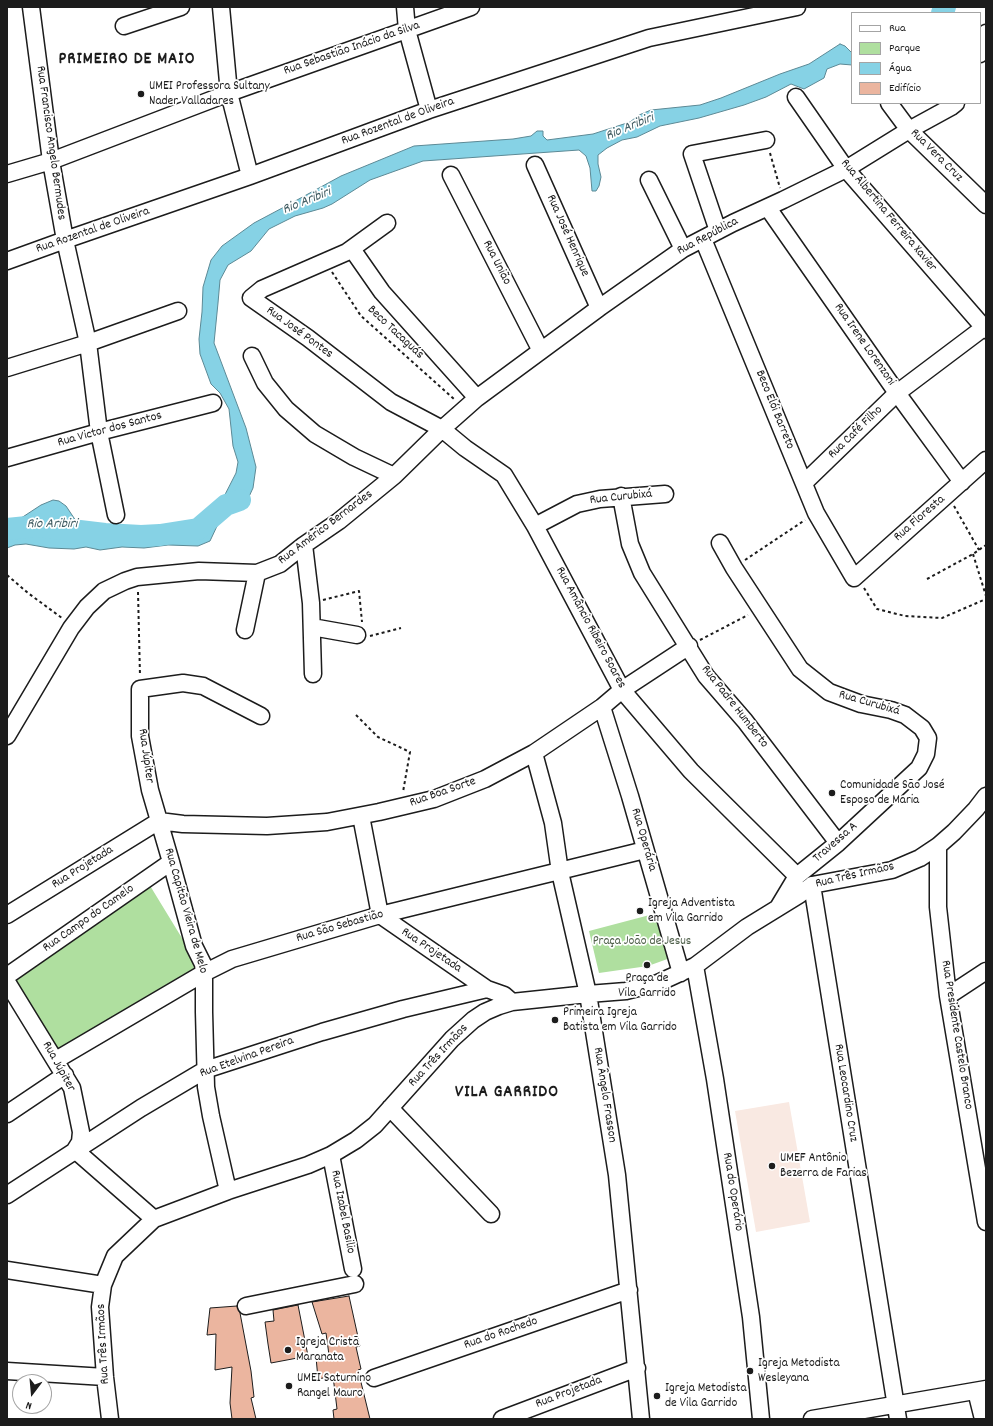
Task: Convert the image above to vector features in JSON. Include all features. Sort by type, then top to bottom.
[{"type":"street","name":"Rua Francisco Angelo Bermudes","points":[[31,7],[51,161],[65,240],[88,344],[99,432],[116,515]]},
{"type":"street","points":[[124,26],[181,7]]},
{"type":"street","points":[[221,7],[230,93],[250,176]]},
{"type":"street","points":[[404,7],[407,30],[429,110]]},
{"type":"street","name":"Rua Sebastião Inácio da Silva","points":[[7,174],[51,161],[230,93],[471,7]]},
{"type":"street","name":"Rua Rozental de Oliveira","points":[[7,261],[250,176],[429,110],[648,38],[797,7]]},
{"type":"street","points":[[981,50],[986,33]]},
{"type":"street","name":"Rua Albertina Ferreira Xavier","points":[[796,97],[846,168],[985,327]]},
{"type":"street","name":"Rua Vera Cruz","points":[[890,104],[909,130],[986,205]]},
{"type":"street","name":"Rua República","points":[[477,398],[599,308],[683,249],[846,168],[955,104]]},
{"type":"street","points":[[718,231],[692,154],[766,140]]},
{"type":"street","name":"Rua José Henrique","points":[[535,165],[599,308]]},
{"type":"street","name":"Rua União","points":[[451,175],[541,351]]},
{"type":"street","points":[[649,180],[683,249]]},
{"type":"street","name":"Rua Irene Lorenzoni","points":[[768,208],[897,393],[962,482]]},
{"type":"street","name":"Rua José Pontes","points":[[387,223],[347,252],[262,290],[251,298],[308,338],[391,402],[442,429]]},
{"type":"street","name":"Beco Elói Barreto","points":[[703,239],[816,513],[854,578]]},
{"type":"street","points":[[352,249],[382,292],[477,398]]},
{"type":"street","points":[[7,368],[88,344],[178,311]]},
{"type":"street","name":"Rua Café Filho","points":[[804,483],[897,393],[985,327]]},
{"type":"street","points":[[252,356],[265,383],[286,409],[315,434],[354,457],[394,476]]},
{"type":"street","name":"Rua Américo Bernardes","points":[[7,736],[73,626],[87,607],[104,591],[137,577],[198,571],[257,573],[280,564],[304,545],[339,521],[394,476],[464,408],[477,398]]},
{"type":"street","name":"Rua Victor dos Santos","points":[[7,458],[99,432],[213,403]]},
{"type":"street","name":"Rua Amâncio Ribeiro Soares","points":[[442,429],[465,448],[504,476],[535,526],[622,690],[691,771],[797,876]]},
{"type":"street","name":"Rua Floresta","points":[[854,578],[986,460]]},
{"type":"street","name":"Rua Curubixá","points":[[535,526],[577,504],[620,496],[665,494]]},
{"type":"street","name":"Rua Padre Humberto","points":[[620,496],[630,544],[642,573],[689,646],[706,676],[745,720],[838,843]]},
{"type":"street","name":"Rua Curubixá","points":[[720,543],[734,568],[800,669],[830,692],[861,704],[892,710],[905,715],[922,728],[928,738],[926,754],[919,768]]},
{"type":"street","points":[[304,545],[311,603],[313,674]]},
{"type":"street","points":[[245,630],[257,573]]},
{"type":"street","points":[[312,627],[361,632]]},
{"type":"street","name":"Rua Boa Sorte","points":[[159,821],[183,824],[267,826],[327,822],[361,816],[434,799],[467,787],[534,753],[602,707],[622,690],[689,646]]},
{"type":"street","points":[[140,689],[184,682],[203,686],[261,716]]},
{"type":"street","name":"Rua Júpiter","points":[[140,689],[140,736],[150,790],[159,821]]},
{"type":"street","name":"Rua Operária","points":[[602,707],[646,850],[688,969]]},
{"type":"street","name":"Rua Ângelo Frasson","points":[[534,753],[553,823],[560,872],[588,994],[617,1175],[642,1419]]},
{"type":"street","name":"Travessa A","points":[[778,908],[797,876],[838,843],[919,768]]},
{"type":"street","name":"Rua Três Irmãos","points":[[110,1419],[105,1377],[100,1307],[103,1284],[115,1256],[154,1219],[331,1155],[356,1140],[375,1125],[452,1039],[473,1020],[499,1006],[512,1002],[626,991],[658,983],[688,969],[747,927],[812,885],[892,870],[920,858],[938,846],[976,809],[986,796]]},
{"type":"street","points":[[361,816],[380,915]]},
{"type":"street","name":"Rua Capitão Vieira de Melo","points":[[159,821],[194,946],[203,964],[205,1070],[211,1116],[228,1191]]},
{"type":"street","name":"Rua Projetada","points":[[7,915],[159,821]]},
{"type":"street","name":"Rua Presidente Castelo Branco","points":[[938,846],[938,907],[948,996],[986,1222]]},
{"type":"street","name":"Rua São Sebastião","points":[[56,1060],[204,973],[232,959],[380,915],[646,850]]},
{"type":"street","name":"Rua Campo do Camelo","points":[[7,976],[171,862]]},
{"type":"street","name":"Rua Leocardino Cruz","points":[[812,885],[896,1412]]},
{"type":"street","name":"Rua Projetada","points":[[380,915],[487,989]]},
{"type":"street","name":"Rua do Operário","points":[[688,969],[714,1079],[751,1317],[761,1419]]},
{"type":"street","points":[[948,996],[986,971]]},
{"type":"street","name":"Rua Júpiter","points":[[7,982],[72,1088],[81,1132],[80,1142],[75,1150]]},
{"type":"street","points":[[487,989],[504,995],[512,1002]]},
{"type":"street","name":"Rua Etelvina Pereira","points":[[7,1195],[140,1108],[205,1070],[322,1032],[403,1009],[487,989]]},
{"type":"street","points":[[7,1114],[65,1075]]},
{"type":"street","points":[[390,1108],[491,1214]]},
{"type":"street","points":[[75,1150],[154,1219]]},
{"type":"street","name":"Rua Izabel Basilio","points":[[246,1306],[354,1277],[331,1155]]},
{"type":"street","points":[[7,1270],[103,1284]]},
{"type":"street","name":"Rua do Rochedo","points":[[374,1378],[629,1290]]},
{"type":"street","name":"Rua Projetada","points":[[502,1419],[637,1368]]},
{"type":"street","points":[[7,1371],[105,1377]]},
{"type":"street","points":[[812,1419],[896,1412],[981,1390],[983,1419]]},
{"type":"path","points":[[766,140],[783,200]]},
{"type":"path","name":"Beco Tacaguás","points":[[325,261],[361,316],[464,408]]},
{"type":"path","points":[[948,495],[979,550]]},
{"type":"path","points":[[734,568],[816,513]]},
{"type":"path","points":[[927,579],[973,554],[986,545]]},
{"type":"path","points":[[973,554],[986,596]]},
{"type":"path","points":[[7,575],[28,593],[73,626]]},
{"type":"path","points":[[137,577],[140,689]]},
{"type":"path","points":[[854,578],[866,590],[877,609],[905,616],[942,618],[986,599]]},
{"type":"path","points":[[311,603],[359,592],[361,632],[401,628]]},
{"type":"path","points":[[689,646],[760,608]]},
{"type":"path","points":[[356,714],[378,737],[410,752],[401,807]]},
{"type":"shaded area","name":"UMEF Antônio Bezerra de Farias","points":[[789,1102],[810,1222],[756,1232],[735,1111]]},
{"type":"green space","points":[[149,884],[199,966],[59,1055],[12,981]]},
{"type":"green space","name":"Praça João de Jesus","points":[[661,912],[673,957],[648,966],[599,973],[589,931]]},
{"type":"water","name":"Rio Aribiri","points":[[840,44],[845,46],[851,52],[851,65],[840,64],[827,69],[824,78],[804,89],[791,84],[766,97],[744,105],[699,118],[660,126],[637,137],[622,140],[607,148],[598,155],[598,164],[601,177],[596,191],[592,191],[590,168],[586,156],[579,150],[423,161],[370,180],[332,204],[295,216],[269,229],[251,251],[228,265],[220,280],[214,343],[246,428],[256,467],[253,488],[247,501],[242,506],[231,511],[218,524],[210,541],[198,546],[168,545],[144,548],[122,547],[100,550],[86,547],[74,549],[49,548],[26,544],[15,545],[7,548],[7,524],[12,524],[41,505],[53,500],[59,501],[66,506],[76,521],[81,525],[82,532],[90,537],[138,535],[156,538],[196,534],[204,530],[212,520],[236,473],[238,462],[233,446],[229,409],[220,393],[211,384],[200,354],[199,339],[203,287],[211,260],[222,246],[254,223],[341,176],[414,146],[513,139],[531,136],[537,131],[543,131],[543,136],[547,140],[593,134],[630,122],[639,115],[651,110],[700,105],[809,64]]},
{"type":"building","points":[[349,1296],[360,1346],[356,1347],[361,1369],[358,1370],[370,1419],[334,1419],[333,1410],[337,1409],[333,1376],[318,1379],[316,1357],[329,1355],[326,1333],[322,1334],[312,1302]]},
{"type":"building","points":[[298,1305],[308,1356],[271,1363],[265,1322],[274,1321],[273,1310]]},
{"type":"building","points":[[237,1306],[240,1313],[251,1371],[254,1397],[251,1398],[256,1419],[232,1419],[230,1403],[232,1367],[215,1370],[216,1334],[207,1335],[210,1308]]},
{"type":"waterway","name":"Rio Aribiri","points":[[942,12],[945,7]]},
{"type":"waterway","name":"Rio Aribiri","points":[[7,529],[37,526],[105,534],[141,536],[160,535],[198,529],[226,505],[240,500]]},
{"type":"place","name":"UMEI Professora Sultany Nader Valladares","points":[[141,94]]},
{"type":"place","name":"Comunidade São José Esposo de Maria","points":[[832,793]]},
{"type":"place","name":"Igreja Adventista em Vila Garrido","points":[[640,911]]},
{"type":"place","name":"Praça de Vila Garrido","points":[[647,965]]},
{"type":"place","name":"Primeira Igreja Batista em Vila Garrido","points":[[555,1020]]},
{"type":"place","name":"UMEF Antônio Bezerra de Farias","points":[[772,1166]]},
{"type":"place","name":"Igreja Cristã Maranata","points":[[288,1350]]},
{"type":"place","name":"Igreja Metodista Wesleyana","points":[[750,1371]]},
{"type":"place","name":"UMEI Saturnino Rangel Mauro","points":[[289,1386]]},
{"type":"place","name":"Igreja Metodista de Vila Garrido","points":[[657,1396]]},
{"type":"district","name":"PRIMEIRO DE MAIO","points":[[127,61]]},
{"type":"district","name":"VILA GARRIDO","points":[[507,1094]]}]
